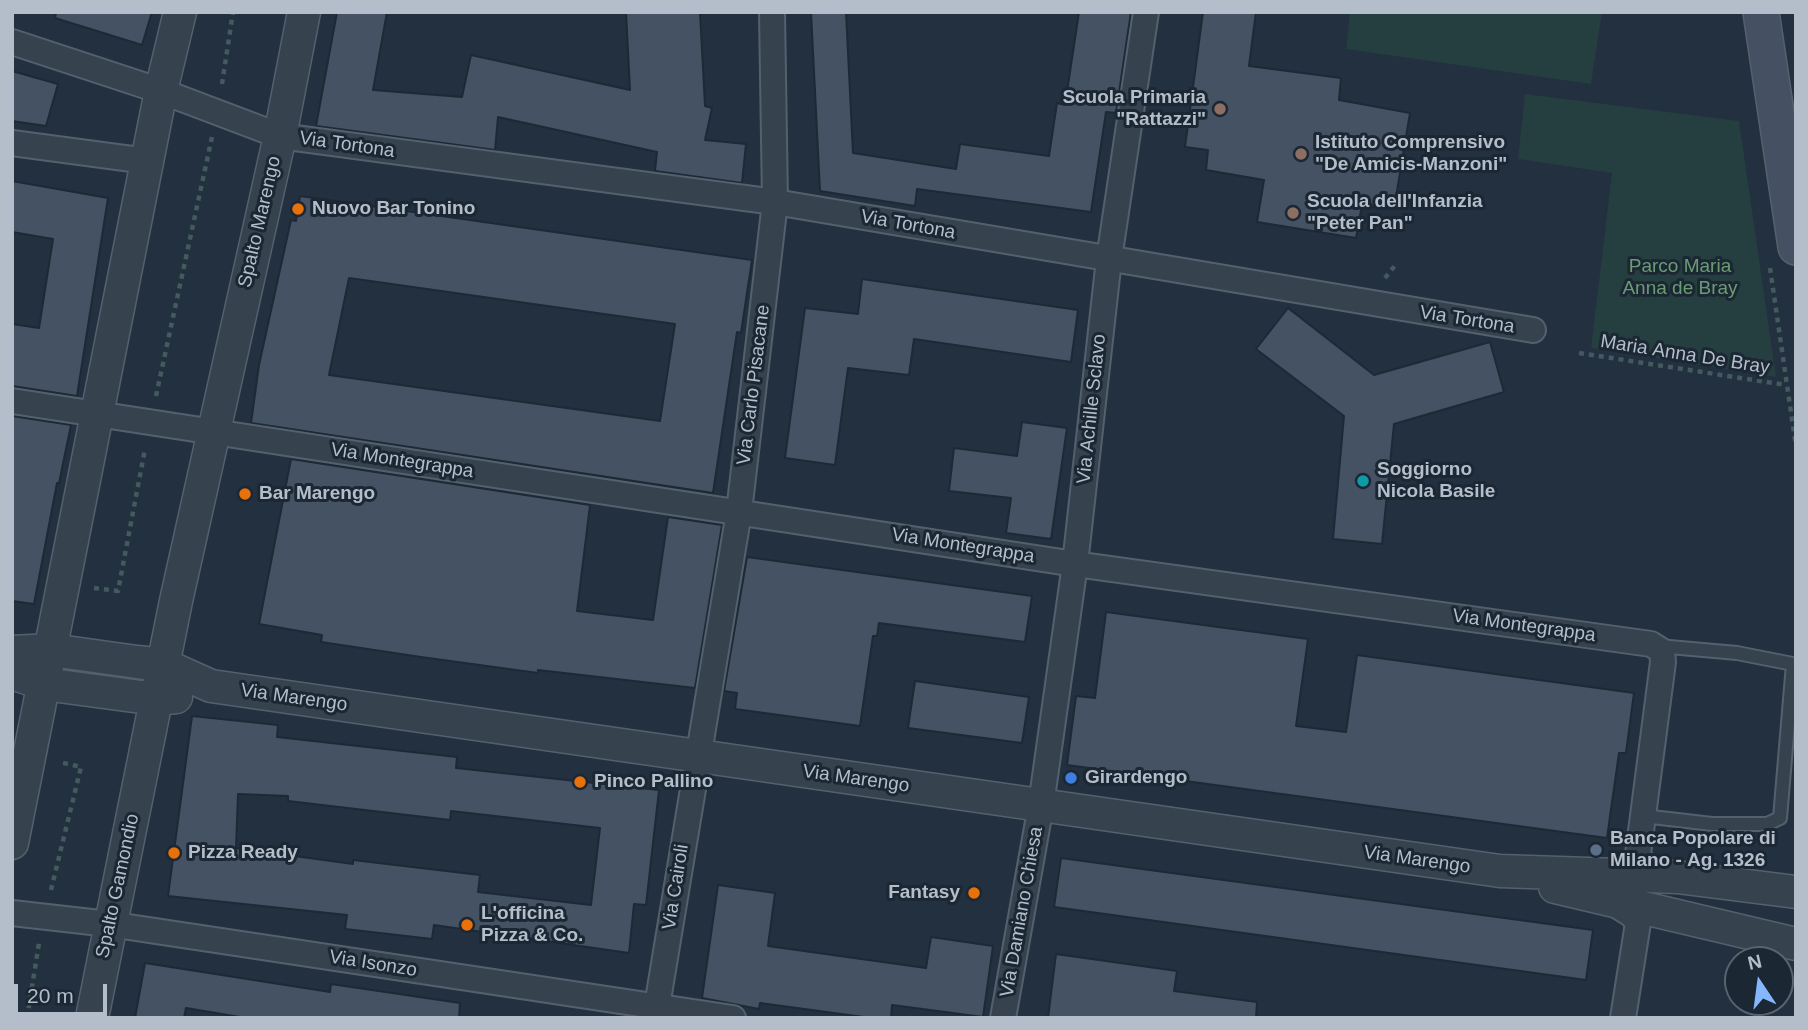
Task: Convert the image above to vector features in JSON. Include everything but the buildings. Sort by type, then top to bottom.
[{"type":"main road","points":[[1760,12],[1796,247]]},
{"type":"street","points":[[12,843],[161,91],[180,12]]},
{"type":"street","name":"Spalto Marengo","points":[[214,432],[280,136],[304,12]]},
{"type":"street","name":"Via Carlo Pisacane","points":[[697,756],[739,512],[775,202],[772,12]]},
{"type":"street","name":"Via Achille Sclavo","points":[[1041,806],[1075,564],[1109,259],[1146,12]]},
{"type":"street","points":[[12,42],[161,91]]},
{"type":"street","name":"Via Tortona","points":[[161,91],[280,136],[775,202],[1533,330]]},
{"type":"street","points":[[12,143],[147,161]]},
{"type":"street","name":"Via Montegrappa","points":[[12,401],[1075,564],[1656,646]]},
{"type":"street","name":"Spalto Gamondio","points":[[92,1018],[109,924],[214,432]]},
{"type":"street","points":[[1656,646],[1662,651],[1663,662],[1638,845],[1642,864],[1651,870],[1677,877]]},
{"type":"street","points":[[12,652],[51,650],[164,666],[211,686]]},
{"type":"street","points":[[12,673],[44,684],[156,699],[211,686]]},
{"type":"street","name":"Via Marengo","points":[[211,686],[1500,872],[1677,877],[1789,890]]},
{"type":"street","name":"Via Cairoli","points":[[656,1012],[697,756]]},
{"type":"street","name":"Via Damiano Chiesa","points":[[1003,1018],[1041,806]]},
{"type":"street","name":"Via Marengo","points":[[1500,872],[1612,902],[1780,940],[1796,953]]},
{"type":"street","points":[[1612,902],[1632,915],[1638,923],[1623,1018]]},
{"type":"street","name":"Via Isonzo","points":[[12,914],[109,924],[656,1012],[733,1018]]},
{"type":"lane","points":[[1643,816],[1712,824],[1767,824],[1780,818],[1793,664],[1737,653],[1656,646]]},
{"type":"path","points":[[227,58],[233,12]]},
{"type":"path","points":[[118,591],[150,423],[205,172]]},
{"type":"path","points":[[1378,280],[1390,274],[1397,262]]},
{"type":"path","name":"Maria Anna De Bray","points":[[1579,353],[1786,384]]},
{"type":"green space","points":[[1350,12],[1602,12],[1591,84],[1346,49]]},
{"type":"green space","name":"Parco Maria Anna de Bray","points":[[1525,94],[1739,121],[1776,377],[1591,348],[1612,173],[1518,159]]},
{"type":"place","name":"Scuola Primaria \"Rattazzi\"","points":[[1220,109]]},
{"type":"place","name":"Istituto Comprensivo \"De Amicis-Manzoni\"","points":[[1301,154]]},
{"type":"place","name":"Nuovo Bar Tonino","points":[[298,209]]},
{"type":"place","name":"Scuola dell'Infanzia \"Peter Pan\"","points":[[1293,213]]},
{"type":"place","name":"Soggiorno Nicola Basile","points":[[1363,481]]},
{"type":"place","name":"Bar Marengo","points":[[245,494]]},
{"type":"place","name":"Girardengo","points":[[1071,778]]},
{"type":"place","name":"Pinco Pallino","points":[[580,782]]},
{"type":"place","name":"Banca Popolare di Milano - Ag. 1326","points":[[1596,850]]},
{"type":"place","name":"Pizza Ready","points":[[174,853]]},
{"type":"place","name":"Fantasy","points":[[974,893]]},
{"type":"place","name":"L'officina Pizza & Co.","points":[[467,925]]}]
